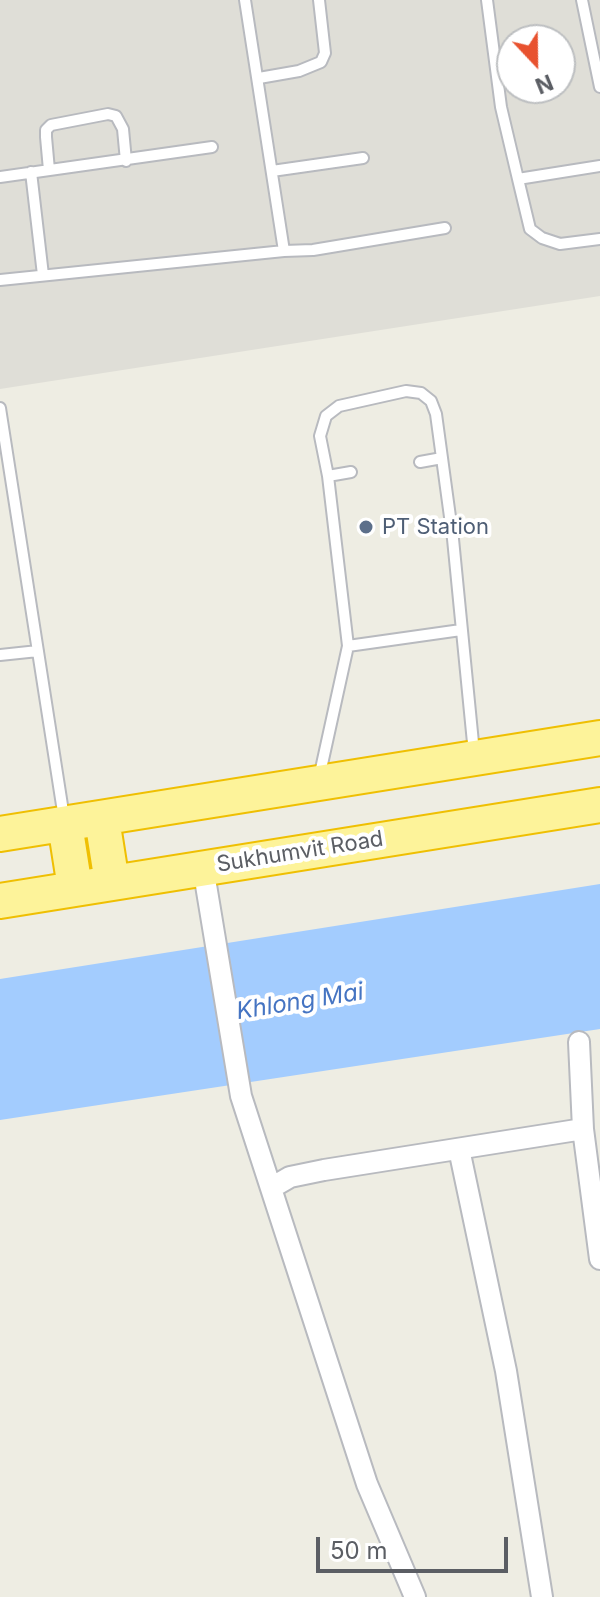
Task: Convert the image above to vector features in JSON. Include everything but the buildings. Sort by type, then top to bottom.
[{"type":"highway","points":[[0,834],[600,738]]},
{"type":"highway","name":"Sukhumvit Road","points":[[0,901],[600,805]]},
{"type":"highway","points":[[102,819],[112,883]]},
{"type":"highway","points":[[65,824],[75,888]]},
{"type":"street","points":[[203,867],[241,1096],[367,1484],[415,1597]]},
{"type":"street","points":[[579,1042],[583,1129],[600,1259]]},
{"type":"street","points":[[271,1188],[290,1177],[583,1129]]},
{"type":"street","points":[[459,1149],[506,1371],[542,1597]]},
{"type":"lane","points":[[245,0],[284,251]]},
{"type":"lane","points":[[259,78],[299,71],[321,62],[325,53],[319,0]]},
{"type":"lane","points":[[487,0],[501,107],[530,229],[542,238],[560,244],[600,239]]},
{"type":"lane","points":[[582,0],[600,87]]},
{"type":"lane","points":[[49,170],[46,130],[51,125],[108,114],[116,116],[123,129],[126,161]]},
{"type":"lane","points":[[0,177],[212,147]]},
{"type":"lane","points":[[272,171],[363,158]]},
{"type":"lane","points":[[518,179],[600,166]]},
{"type":"lane","points":[[31,172],[43,275]]},
{"type":"lane","points":[[0,280],[313,250],[445,228]]},
{"type":"lane","points":[[318,783],[348,646],[328,476],[320,436],[326,416],[339,406],[406,391],[421,393],[431,401],[436,414],[453,539],[475,759]]},
{"type":"lane","points":[[0,408],[65,824]]},
{"type":"lane","points":[[420,462],[442,458]]},
{"type":"lane","points":[[328,476],[351,472]]},
{"type":"lane","points":[[348,646],[461,630]]},
{"type":"lane","points":[[0,655],[38,651]]},
{"type":"shaded area","points":[[0,0],[600,0],[600,296],[0,389]]},
{"type":"water","name":"Khlong Mai","points":[[600,884],[600,1029],[0,1120],[0,979]]},
{"type":"place","name":"PT Station","points":[[366,527]]}]
